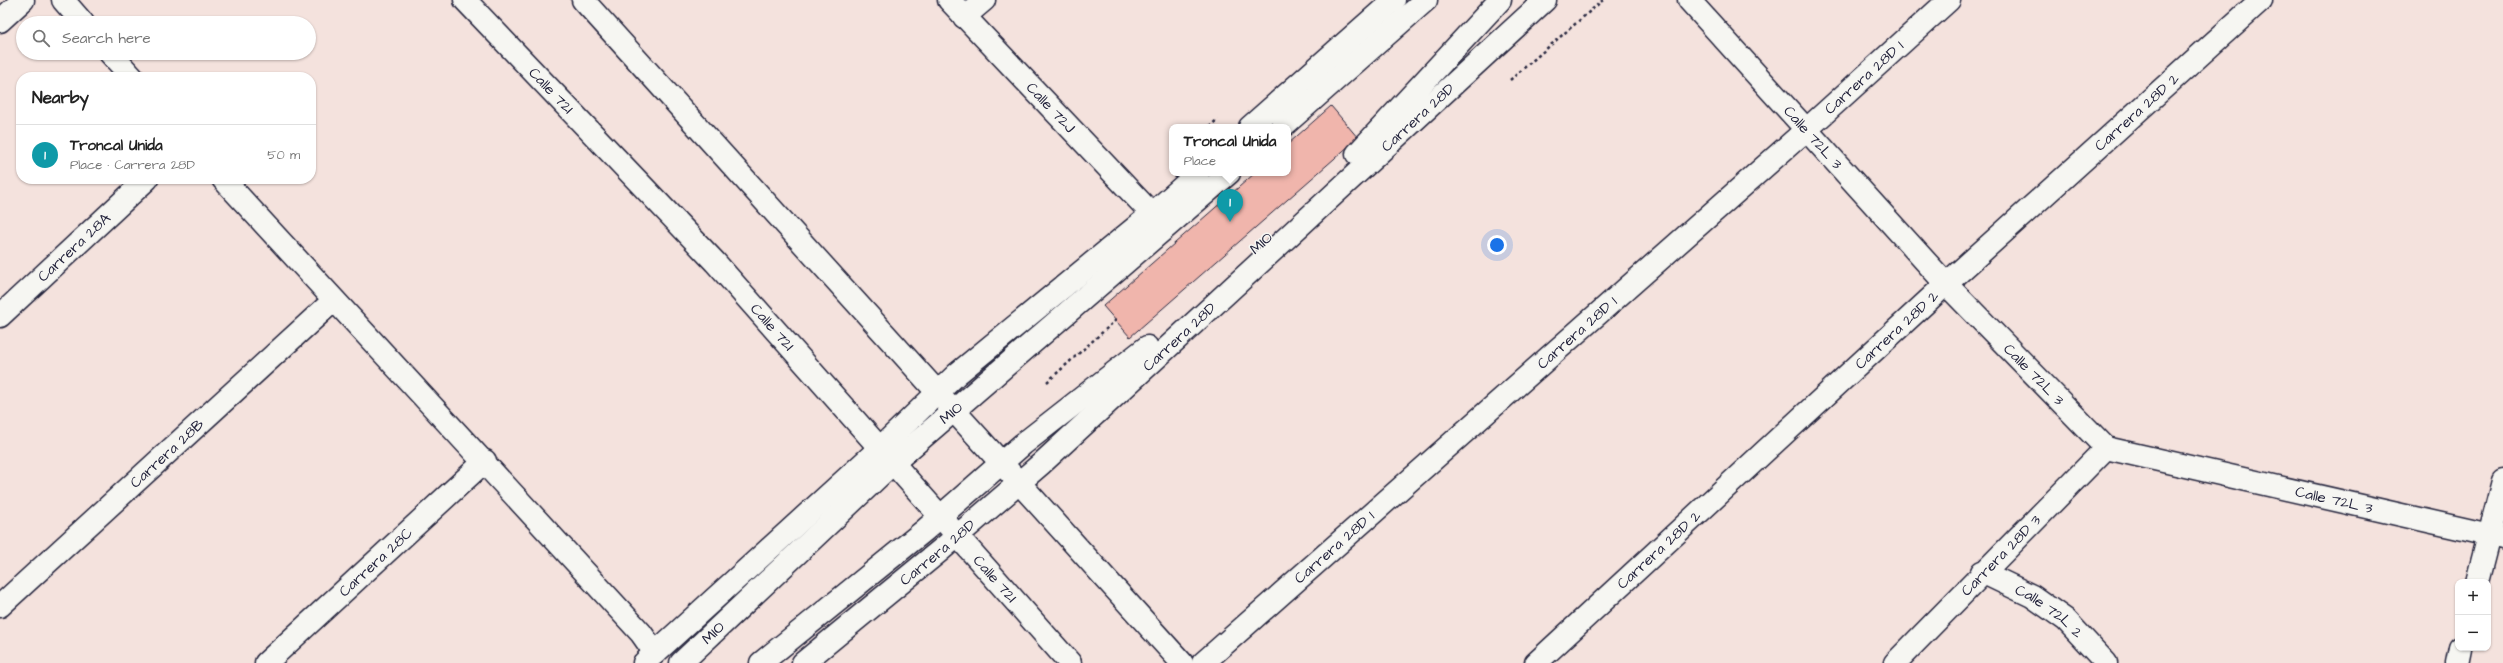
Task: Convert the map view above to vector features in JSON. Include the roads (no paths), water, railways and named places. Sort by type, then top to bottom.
[{"type":"street","points":[[0,21],[23,0]]},
{"type":"street","points":[[63,0],[77,16]]},
{"type":"street","name":"Calle 72I","points":[[466,0],[715,262],[1070,663]]},
{"type":"street","points":[[583,0],[1182,663]]},
{"type":"street","name":"Calle 72J","points":[[949,0],[1152,214]]},
{"type":"street","points":[[964,17],[984,0]]},
{"type":"street","points":[[1253,124],[1394,0]]},
{"type":"street","points":[[1285,124],[1426,0]]},
{"type":"street","name":"MIO","points":[[941,517],[1002,463],[1138,355],[1312,197],[1366,146],[1500,0]]},
{"type":"street","name":"Carrera 28D","points":[[803,663],[957,535],[1018,482],[1545,0]]},
{"type":"street","name":"Calle 72L 3","points":[[1689,0],[1946,284],[2106,448],[2496,536]]},
{"type":"street","name":"Carrera 28D 1","points":[[1203,663],[1806,130],[1948,0]]},
{"type":"street","name":"Carrera 28D 2","points":[[1536,663],[1946,284],[2261,0]]},
{"type":"street","points":[[116,60],[127,72]]},
{"type":"street","points":[[228,184],[333,300],[485,461],[641,633],[650,658],[886,456],[938,392],[1152,214],[1195,176]]},
{"type":"street","name":"MIO","points":[[681,663],[886,456],[954,411],[1226,176]]},
{"type":"street","name":"Carrera 28A","points":[[0,316],[142,184]]},
{"type":"street","name":"Carrera 28B","points":[[0,606],[333,300]]},
{"type":"street","name":"Carrera 28D 3","points":[[1894,663],[1982,572],[2106,448]]},
{"type":"street","name":"Carrera 28C","points":[[266,663],[485,461]]},
{"type":"street","points":[[2478,579],[2496,536],[2503,481]]},
{"type":"street","points":[[762,663],[941,517]]},
{"type":"street","name":"Calle 72L 2","points":[[1982,572],[2032,596],[2066,620],[2106,663]]},
{"type":"street","points":[[2457,663],[2459,651]]},
{"type":"place","name":"Troncal Unida","points":[[1230,222]]}]
